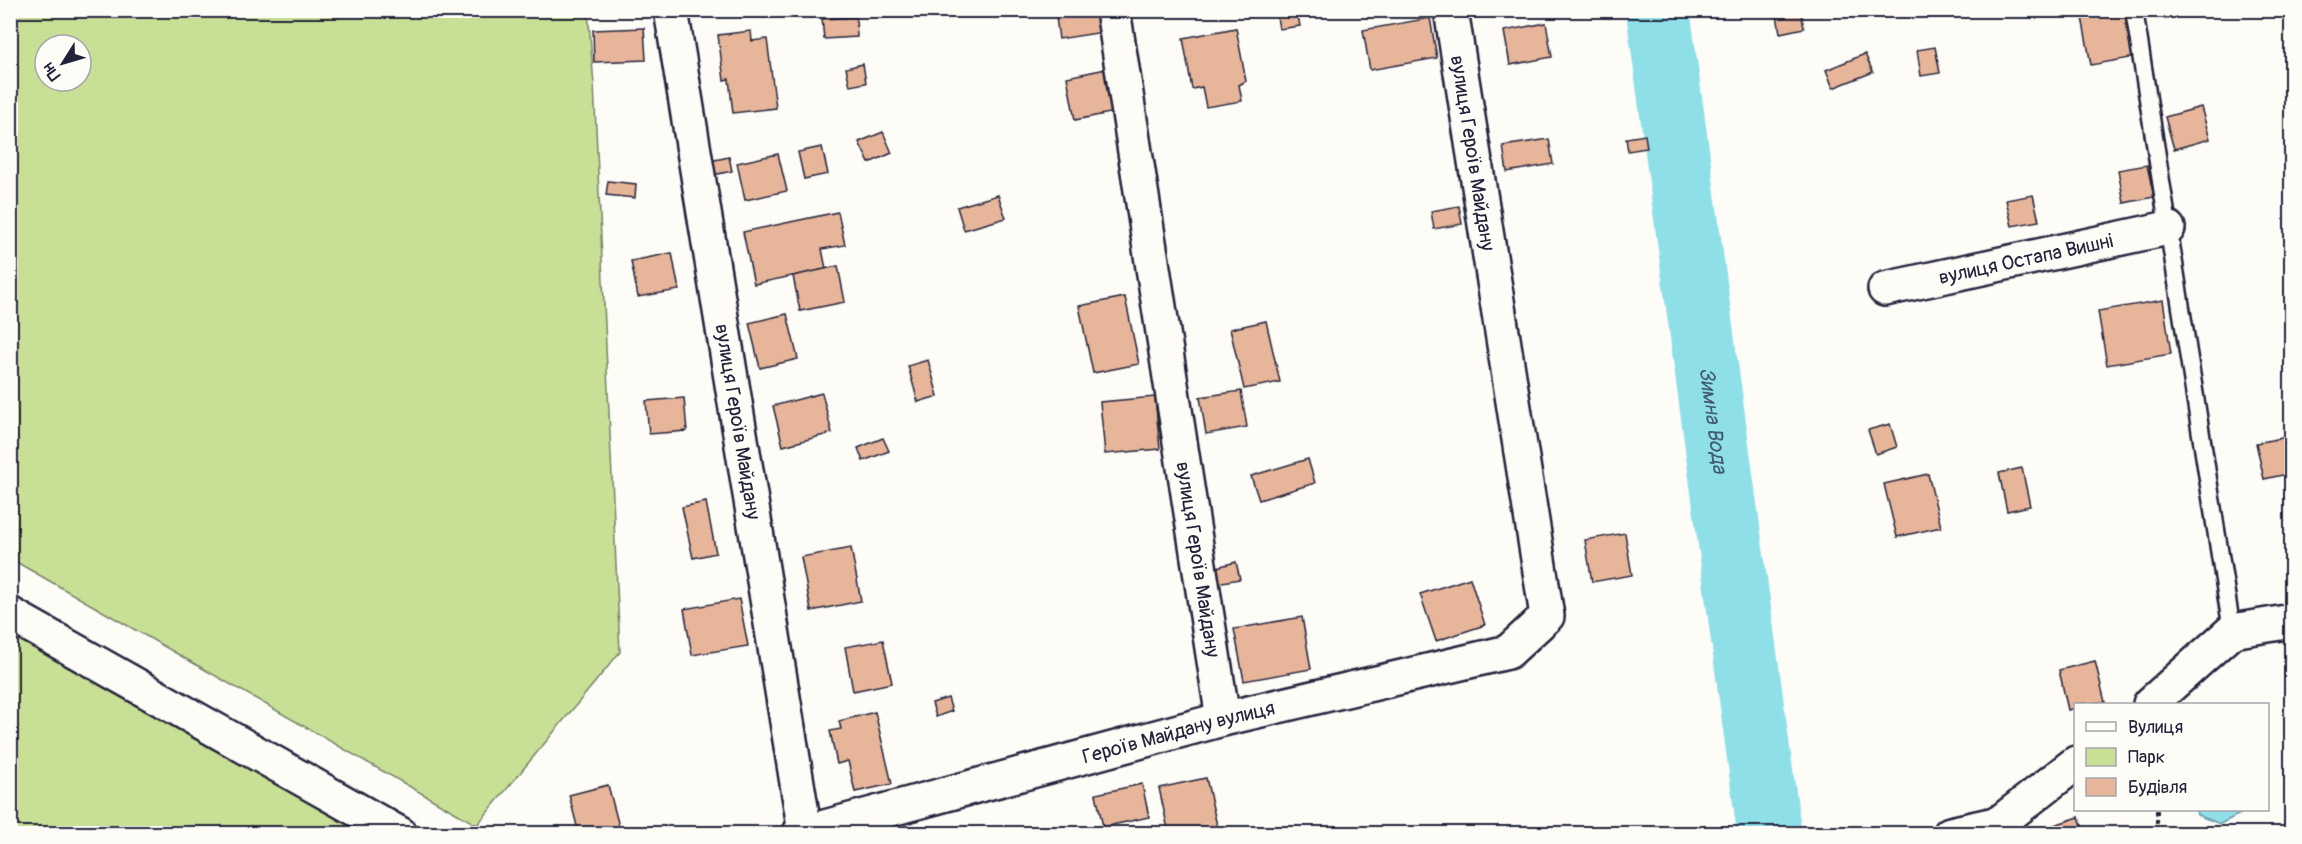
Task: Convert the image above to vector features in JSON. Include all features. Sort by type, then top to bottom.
[{"type":"street","name":"вулиця Героїв Майдану","points":[[671,10],[802,833]]},
{"type":"street","name":"вулиця Героїв Майдану","points":[[1113,10],[1223,719]]},
{"type":"street","name":"вулиця Героїв Майдану","points":[[1451,10],[1547,616]]},
{"type":"street","name":"вулиця Остапа Вишні","points":[[1885,289],[2168,228]]},
{"type":"street","points":[[10,614],[399,834]]},
{"type":"street","name":"Героїв Майдану вулиця","points":[[802,833],[1223,719],[1508,652],[1547,616]]},
{"type":"street","points":[[2152,703],[2232,631],[2292,621]]},
{"type":"street","points":[[1950,834],[1999,823],[2074,765]]},
{"type":"lane","points":[[2134,10],[2232,631]]},
{"type":"path","points":[[2157,811],[2157,834]]},
{"type":"green space","points":[[11,10],[588,11],[594,85],[620,652],[477,825],[11,559]]},
{"type":"green space","points":[[10,623],[389,833],[11,833]]},
{"type":"water","points":[[2196,811],[2246,811],[2220,824],[2197,815]]},
{"type":"building","points":[[1055,10],[1100,10],[1104,32],[1059,39]]},
{"type":"building","points":[[1276,10],[1297,10],[1300,26],[1279,29]]},
{"type":"building","points":[[2127,10],[2136,57],[2091,65],[2081,12]]},
{"type":"building","points":[[2164,10],[2190,10],[2190,11],[2166,18]]},
{"type":"building","points":[[1801,11],[1804,28],[1780,33],[1777,15]]},
{"type":"building","points":[[856,17],[857,37],[824,39],[822,19]]},
{"type":"building","points":[[1430,18],[1437,58],[1370,70],[1363,30]]},
{"type":"building","points":[[1546,23],[1552,57],[1510,65],[1504,31]]},
{"type":"building","points":[[644,28],[646,60],[594,62],[593,30]]},
{"type":"building","points":[[1236,28],[1246,81],[1239,85],[1242,101],[1206,107],[1202,87],[1192,89],[1183,38]]},
{"type":"building","points":[[751,31],[752,41],[767,39],[776,108],[733,113],[729,79],[724,80],[718,35]]},
{"type":"building","points":[[1935,47],[1940,73],[1921,76],[1917,50]]},
{"type":"building","points":[[1865,54],[1873,72],[1833,88],[1826,70]]},
{"type":"building","points":[[863,64],[866,83],[850,86],[846,68]]},
{"type":"building","points":[[1106,69],[1115,112],[1075,120],[1067,77]]},
{"type":"building","points":[[2201,107],[2210,139],[2174,149],[2165,117]]},
{"type":"building","points":[[883,132],[892,153],[869,163],[859,142]]},
{"type":"building","points":[[1645,135],[1647,148],[1628,151],[1626,138]]},
{"type":"building","points":[[1549,139],[1553,164],[1507,172],[1503,146]]},
{"type":"building","points":[[822,147],[828,174],[804,179],[798,152]]},
{"type":"building","points":[[778,154],[787,191],[745,200],[737,163]]},
{"type":"building","points":[[729,157],[732,171],[713,175],[710,161]]},
{"type":"building","points":[[2147,165],[2154,197],[2124,203],[2118,170]]},
{"type":"building","points":[[608,181],[636,184],[635,198],[606,195]]},
{"type":"building","points":[[998,195],[1006,218],[964,230],[957,207]]},
{"type":"building","points":[[2033,195],[2039,221],[2012,226],[2006,200]]},
{"type":"building","points":[[1459,206],[1462,224],[1434,229],[1431,211]]},
{"type":"building","points":[[838,212],[845,245],[822,249],[826,269],[754,284],[743,232]]},
{"type":"building","points":[[672,253],[679,290],[638,297],[631,261]]},
{"type":"building","points":[[838,266],[845,302],[800,311],[793,276]]},
{"type":"building","points":[[1125,297],[1139,364],[1093,373],[1079,306]]},
{"type":"building","points":[[2163,300],[2171,354],[2107,365],[2098,311]]},
{"type":"building","points":[[787,314],[798,359],[760,368],[749,323]]},
{"type":"building","points":[[1266,321],[1280,382],[1244,389],[1230,329]]},
{"type":"building","points":[[928,360],[938,396],[918,402],[908,366]]},
{"type":"building","points":[[1241,391],[1247,427],[1206,434],[1200,397]]},
{"type":"building","points":[[822,393],[832,433],[783,446],[773,406]]},
{"type":"building","points":[[1155,397],[1160,449],[1105,454],[1100,402]]},
{"type":"building","points":[[684,398],[687,431],[649,434],[646,401]]},
{"type":"building","points":[[1890,424],[1897,447],[1876,454],[1868,430]]},
{"type":"building","points":[[2292,436],[2292,473],[2264,479],[2256,443]]},
{"type":"building","points":[[883,438],[889,451],[863,461],[858,448]]},
{"type":"building","points":[[1308,459],[1315,483],[1259,500],[1251,476]]},
{"type":"building","points":[[2022,468],[2030,506],[2007,511],[1999,473]]},
{"type":"building","points":[[1928,474],[1941,527],[1897,537],[1884,484]]},
{"type":"building","points":[[706,502],[716,553],[693,558],[682,507]]},
{"type":"building","points":[[1625,533],[1632,575],[1592,582],[1585,540]]},
{"type":"building","points":[[851,548],[861,601],[811,611],[801,557]]},
{"type":"building","points":[[1236,562],[1240,579],[1217,583],[1213,568]]},
{"type":"building","points":[[1470,578],[1485,625],[1436,641],[1420,594]]},
{"type":"building","points":[[739,599],[748,646],[692,655],[684,609]]},
{"type":"building","points":[[1302,617],[1311,669],[1244,681],[1234,629]]},
{"type":"building","points":[[883,640],[892,683],[853,691],[845,647]]},
{"type":"building","points":[[2095,661],[2105,702],[2074,703],[2074,708],[2068,710],[2059,670]]},
{"type":"building","points":[[948,698],[952,711],[936,717],[932,703]]},
{"type":"building","points":[[875,712],[892,784],[855,792],[848,761],[837,764],[830,731],[841,729],[839,721]]},
{"type":"building","points":[[1206,778],[1219,834],[1169,834],[1159,788]]},
{"type":"building","points":[[1142,784],[1149,817],[1103,827],[1096,794]]},
{"type":"building","points":[[608,785],[621,834],[579,834],[569,795]]},
{"type":"building","points":[[2079,817],[2085,834],[2056,834],[2054,825]]},
{"type":"waterway","name":"Зимна Вода","points":[[1658,10],[1769,831]]}]
